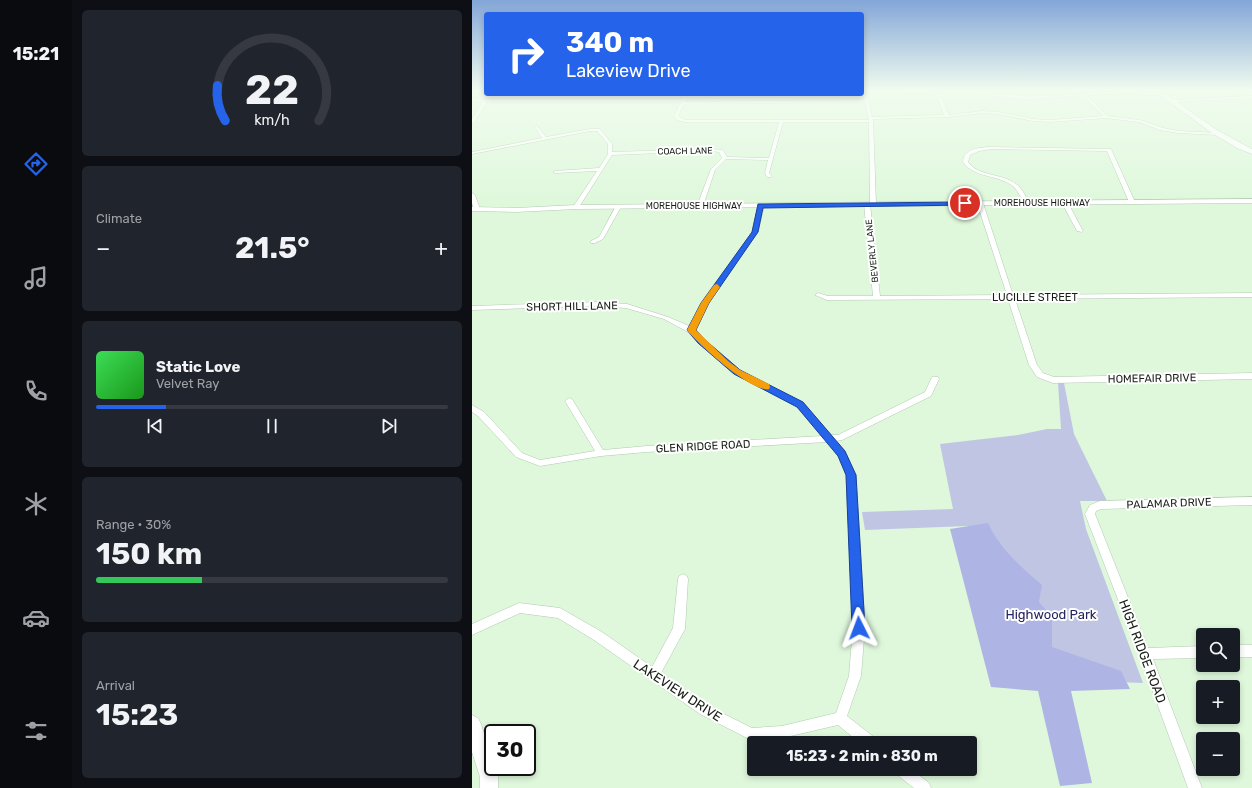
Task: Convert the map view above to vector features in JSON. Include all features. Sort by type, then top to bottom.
[{"type":"main road","points":[[1209,127],[1252,152]]},
{"type":"street","points":[[537,127],[545,139]]},
{"type":"street","points":[[769,176],[767,173],[779,127]]},
{"type":"street","name":"BEVERLY LANE","points":[[871,127],[870,204],[877,298]]},
{"type":"street","points":[[1156,127],[1178,132],[1219,134]]},
{"type":"street","points":[[472,153],[590,130],[598,130],[610,144],[610,154],[576,207]]},
{"type":"street","points":[[1026,202],[1018,189],[1011,182],[978,172],[969,166],[966,162],[966,157],[969,154],[980,150],[995,148],[1109,150],[1132,202]]},
{"type":"street","name":"COACH LANE","points":[[610,154],[711,150],[720,151],[725,158],[713,169],[700,206]]},
{"type":"street","points":[[725,158],[771,159]]},
{"type":"street","points":[[555,172],[600,169]]},
{"type":"street","points":[[472,194],[475,209]]},
{"type":"street","name":"MOREHOUSE HIGHWAY","points":[[475,209],[516,210],[576,207],[1252,201]]},
{"type":"street","points":[[980,203],[1011,298]]},
{"type":"street","points":[[1065,203],[1080,230]]},
{"type":"street","points":[[760,206],[755,232],[705,303],[692,330],[701,341],[737,372],[800,405],[842,454],[851,475],[859,628],[855,676],[840,718],[862,736]]},
{"type":"street","points":[[593,242],[601,238],[618,207]]},
{"type":"street","name":"LUCILLE STREET","points":[[818,295],[827,298],[1011,298],[1252,295]]},
{"type":"street","name":"HOMEFAIR DRIVE","points":[[1011,298],[1033,365],[1040,375],[1053,380],[1252,376]]},
{"type":"street","name":"SHORT HILL LANE","points":[[472,308],[599,304],[627,306],[661,316],[692,330]]},
{"type":"street","name":"GLEN RIDGE ROAD","points":[[472,408],[481,414],[519,455],[540,462],[601,453],[830,440],[839,438],[928,394],[935,379]]},
{"type":"street","points":[[569,401],[601,453]]},
{"type":"street","name":"PALAMAR DRIVE","points":[[1090,514],[1093,508],[1100,505],[1252,501]]},
{"type":"street","name":"HIGH RIDGE ROAD","points":[[1090,514],[1145,654],[1194,788]]},
{"type":"street","points":[[654,674],[678,629],[683,579]]},
{"type":"street","name":"LAKEVIEW DRIVE","points":[[472,630],[519,608],[560,613],[598,636],[704,710],[751,734],[782,732],[840,718]]},
{"type":"street","points":[[1240,651],[1252,651]]},
{"type":"street","points":[[1145,654],[1196,652]]},
{"type":"street","points":[[472,724],[489,777],[490,788]]},
{"type":"street","points":[[909,776],[924,788]]},
{"type":"green space","name":"Highwood Park","points":[[1058,383],[1064,383],[1074,434],[1107,501],[1080,501],[1086,529],[1143,683],[1001,678],[968,526],[865,530],[862,512],[953,509],[940,444],[1018,435],[1047,429],[1061,429]]},
{"type":"shaded area","points":[[988,523],[1005,549],[1042,585],[1039,602],[1052,617],[1052,647],[1121,671],[1130,689],[1071,691],[1092,783],[1060,786],[1038,691],[991,687],[950,529]]},
{"type":"slow traffic","points":[[717,287],[705,303],[692,330],[701,341],[725,363],[737,372],[766,387]]},
{"type":"route","points":[[859,628],[851,475],[842,454],[800,405],[737,372],[701,341],[692,330],[705,303],[755,232],[760,206],[965,203]]}]
